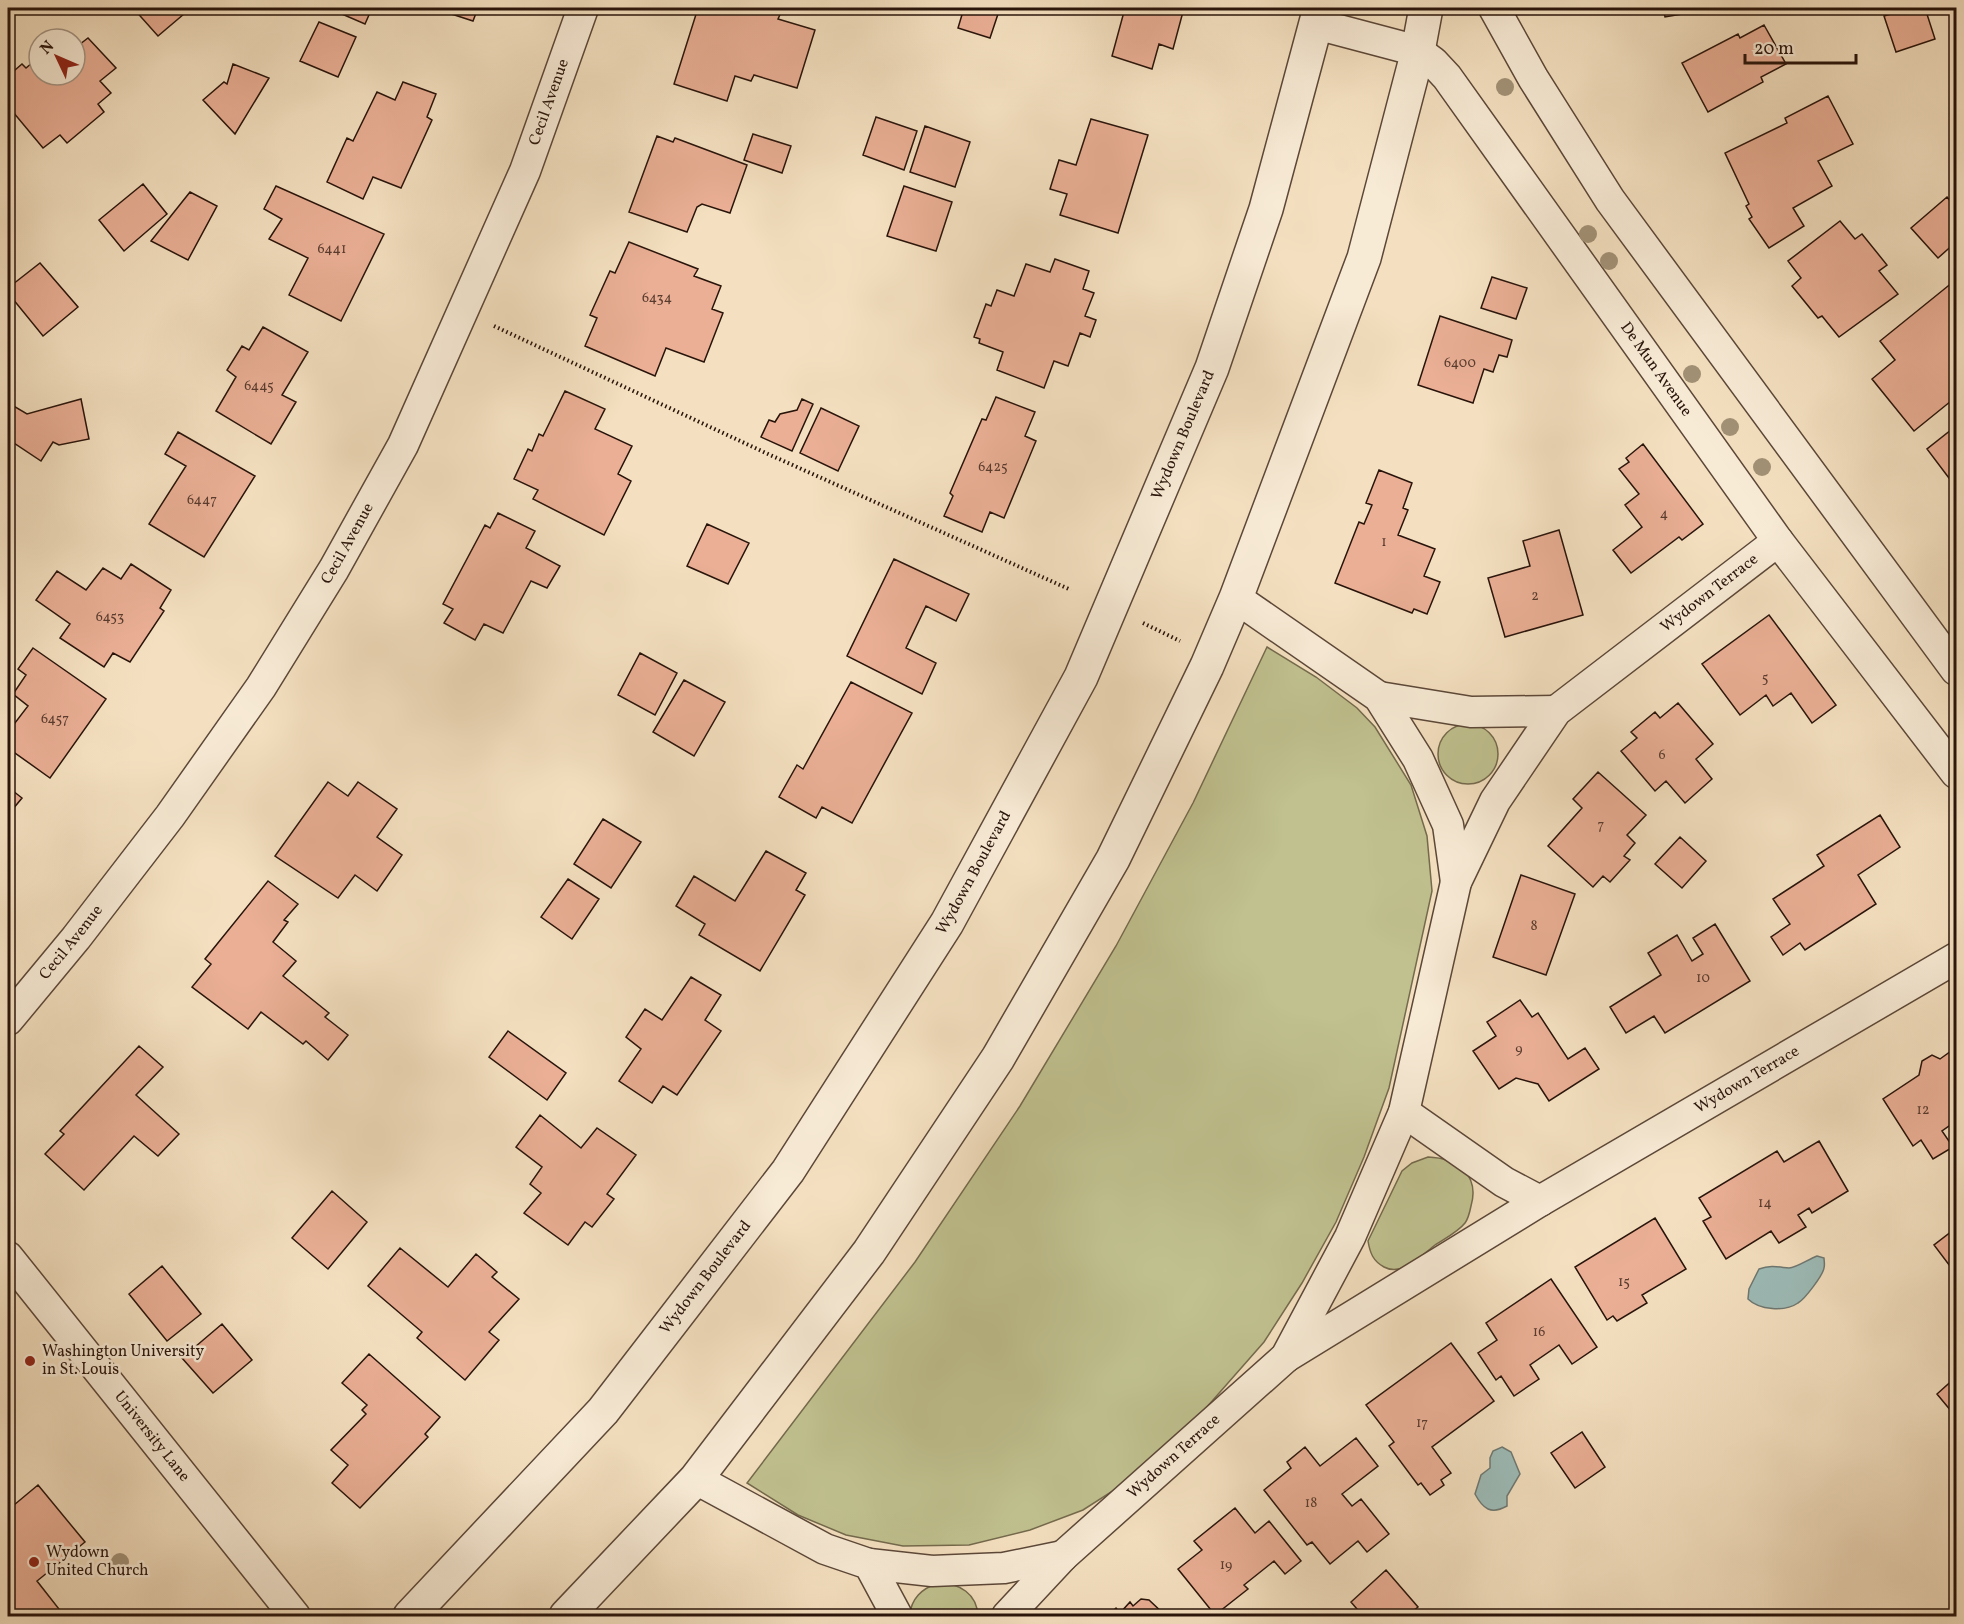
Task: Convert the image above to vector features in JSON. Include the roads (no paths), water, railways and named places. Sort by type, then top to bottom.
[{"type":"street","name":"Cecil Avenue","points":[[8,1020],[76,938],[170,816],[261,687],[334,569],[403,444],[462,313],[525,171],[583,8]]},
{"type":"street","points":[[566,1617],[696,1479],[869,1252],[998,1058],[1113,859],[1207,666],[1236,598],[1364,258],[1418,51],[1426,8]]},
{"type":"street","points":[[1494,8],[1533,78],[1610,200],[1956,670]]},
{"type":"street","name":"De Mun Avenue","points":[[1318,16],[1418,51],[1433,62],[1447,77],[1778,541],[1956,773]]},
{"type":"street","name":"Wydown Boulevard","points":[[410,1617],[603,1411],[788,1171],[947,923],[1081,678],[1212,369],[1266,209],[1318,16]]},
{"type":"street","name":"Wydown Terrace","points":[[1286,1357],[1350,1236],[1404,1112],[1456,882],[1495,801],[1556,711],[1778,541]]},
{"type":"street","name":"Wydown Terrace","points":[[1236,598],[1379,697],[1418,759],[1448,825],[1456,882]]},
{"type":"street","name":"Wydown Terrace","points":[[1379,697],[1471,712],[1556,711]]},
{"type":"street","name":"Wydown Terrace","points":[[1006,1617],[1063,1556],[1286,1357],[1540,1201],[1956,958]]},
{"type":"street","points":[[1404,1112],[1504,1182],[1540,1201]]},
{"type":"street","name":"University Lane","points":[[8,1257],[295,1617]]},
{"type":"street","points":[[696,1479],[825,1549],[869,1564],[932,1571],[1004,1568],[1063,1556]]},
{"type":"street","points":[[869,1564],[897,1617]]},
{"type":"water","points":[[1817,1256],[1824,1258],[1823,1271],[1809,1292],[1798,1303],[1779,1309],[1759,1306],[1748,1299],[1749,1289],[1759,1269],[1792,1268]]},
{"type":"water","points":[[1502,1447],[1511,1452],[1520,1474],[1507,1496],[1507,1506],[1492,1510],[1484,1507],[1475,1494],[1481,1475],[1490,1468],[1493,1451]]},
{"type":"place","name":"Washington University in St. Louis","points":[[30,1361]]},
{"type":"place","name":"Wydown United Church","points":[[34,1562]]}]
